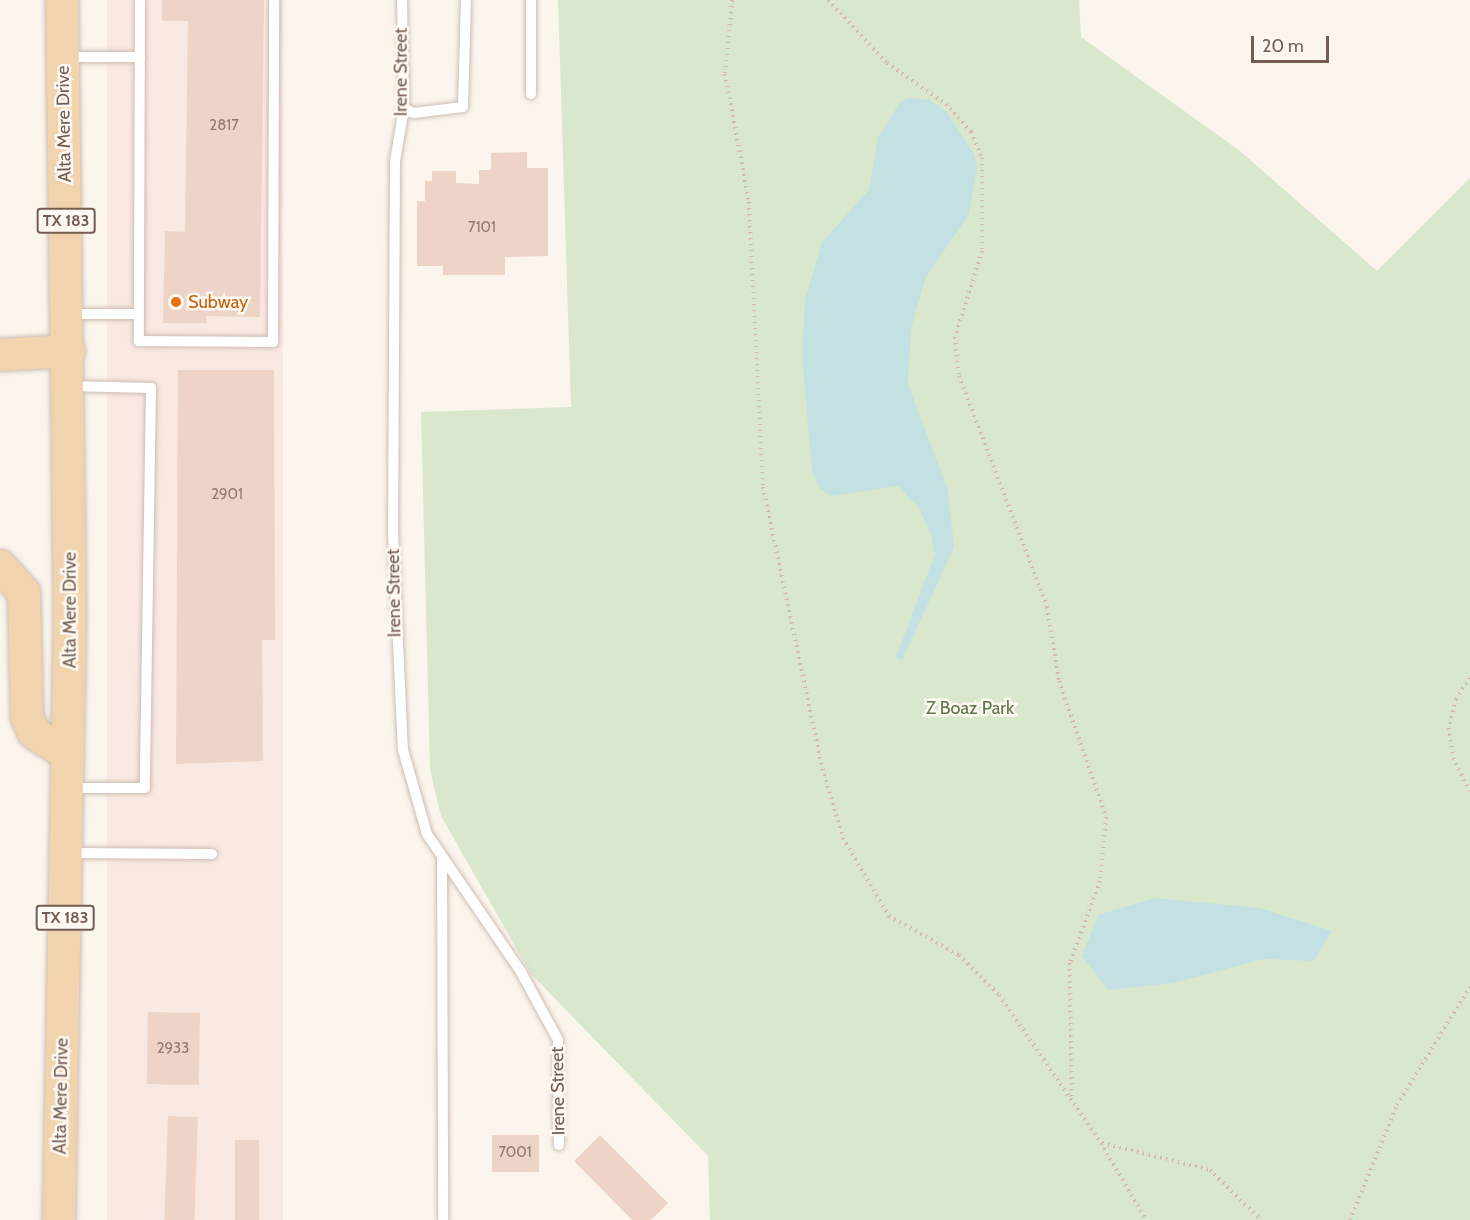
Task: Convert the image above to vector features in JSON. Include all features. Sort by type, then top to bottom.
[{"type":"main road","name":"Alta Mere Drive","points":[[59,1220],[68,754],[69,386],[62,0]]},
{"type":"main road","points":[[0,355],[69,351]]},
{"type":"main road","points":[[0,566],[24,593],[27,717],[34,733],[68,754]]},
{"type":"lane","points":[[140,0],[139,341],[273,342],[274,0]]},
{"type":"lane","name":"Irene Street","points":[[402,0],[404,108],[395,161],[396,666],[403,750],[427,834],[521,972],[558,1040],[560,1145]]},
{"type":"lane","points":[[404,108],[414,112],[463,107],[466,0]]},
{"type":"lane","points":[[531,0],[531,94]]},
{"type":"lane","points":[[63,57],[140,57]]},
{"type":"lane","points":[[68,314],[139,314]]},
{"type":"lane","points":[[67,788],[145,788],[150,388],[69,386]]},
{"type":"lane","points":[[66,853],[212,854]]},
{"type":"lane","points":[[442,859],[443,1220]]},
{"type":"path","points":[[732,0],[725,74],[749,202],[763,487],[821,763],[843,838],[889,916],[959,955],[999,994],[1101,1143],[1146,1220]]},
{"type":"path","points":[[828,0],[887,63],[946,104],[971,132],[981,158],[981,251],[955,337],[959,376],[1047,607],[1059,681],[1106,817],[1100,881],[1070,963],[1072,1100]]},
{"type":"path","points":[[1470,678],[1456,699],[1449,728],[1453,758],[1470,791]]},
{"type":"path","points":[[1350,1220],[1397,1105],[1470,987]]},
{"type":"path","points":[[1101,1143],[1210,1170],[1261,1220]]},
{"type":"shaded area","points":[[107,0],[283,0],[283,1220],[107,1220]]},
{"type":"green space","name":"Z Boaz Park","points":[[558,0],[1079,0],[1081,37],[1240,151],[1377,271],[1470,178],[1470,1220],[710,1220],[708,1156],[531,974],[441,816],[430,770],[421,412],[571,407]]},
{"type":"water","points":[[909,98],[929,100],[946,111],[974,154],[977,169],[968,216],[926,277],[911,328],[908,384],[948,490],[954,547],[902,661],[896,657],[935,554],[931,535],[919,508],[898,486],[832,496],[820,489],[812,471],[802,355],[805,300],[822,242],[869,190],[878,138],[900,102]]},
{"type":"water","points":[[1154,898],[1260,908],[1332,931],[1314,961],[1264,959],[1173,983],[1108,990],[1082,956],[1098,915]]},
{"type":"building","points":[[162,0],[264,0],[260,317],[206,316],[206,323],[163,323],[165,231],[185,232],[188,21],[162,21]]},
{"type":"building","points":[[527,152],[527,168],[548,168],[548,256],[505,257],[505,275],[443,275],[443,266],[417,266],[417,201],[425,201],[425,181],[432,181],[432,171],[456,171],[456,183],[479,184],[479,170],[491,170],[491,153]]},
{"type":"building","points":[[178,370],[274,370],[275,640],[262,640],[263,761],[176,764]]},
{"type":"building","points":[[148,1012],[200,1013],[199,1085],[147,1084]]},
{"type":"building","points":[[168,1116],[198,1117],[194,1220],[164,1220]]},
{"type":"building","points":[[492,1135],[539,1135],[539,1172],[492,1172]]},
{"type":"building","points":[[600,1135],[668,1203],[651,1220],[632,1220],[574,1161]]},
{"type":"building","points":[[235,1140],[259,1140],[259,1220],[235,1220]]},
{"type":"place","name":"Subway","points":[[176,302]]}]
